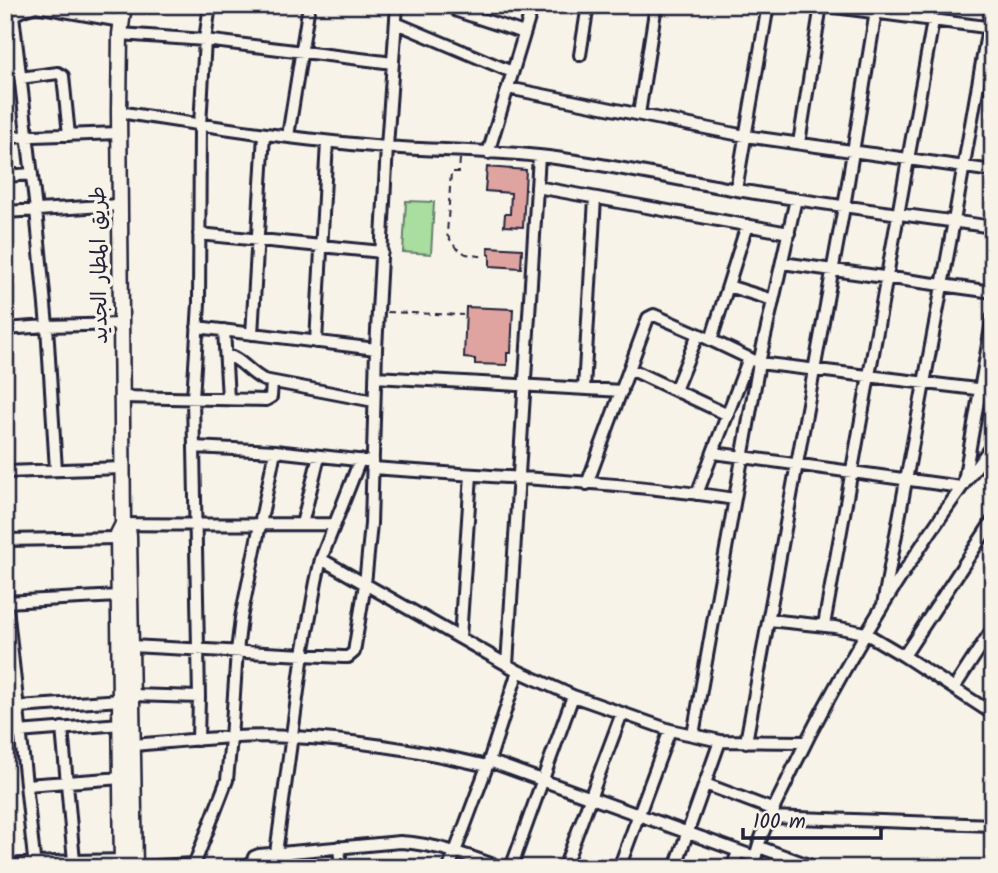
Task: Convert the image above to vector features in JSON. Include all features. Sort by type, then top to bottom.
[{"type":"street","name":"طريق المطار الجديد","points":[[124,5],[120,28],[119,112],[123,524],[118,538],[119,596],[132,745],[130,865]]},
{"type":"street","points":[[198,740],[193,397],[197,327],[200,125],[210,5]]},
{"type":"street","points":[[288,136],[309,5]]},
{"type":"street","points":[[131,646],[344,657],[352,655],[365,584],[371,524],[376,349],[397,5]]},
{"type":"street","points":[[488,153],[533,5]]},
{"type":"street","points":[[580,55],[588,5]]},
{"type":"street","points":[[639,114],[656,5]]},
{"type":"street","points":[[736,190],[768,5]]},
{"type":"street","points":[[799,143],[821,5],[876,9],[990,28]]},
{"type":"street","points":[[883,605],[990,28],[992,5]]},
{"type":"street","points":[[56,470],[36,210],[20,78],[9,17],[29,7],[43,6],[120,28],[393,62]]},
{"type":"street","points":[[746,742],[833,270],[876,9]]},
{"type":"street","points":[[457,10],[524,33]]},
{"type":"street","points":[[824,625],[933,20]]},
{"type":"street","points":[[396,23],[512,72]]},
{"type":"street","points":[[20,78],[58,73],[63,76],[69,135]]},
{"type":"street","points":[[508,88],[745,136],[993,171]]},
{"type":"street","points":[[119,112],[327,142],[539,156],[844,207],[993,227]]},
{"type":"street","points":[[5,137],[119,133]]},
{"type":"street","points":[[253,334],[264,134]]},
{"type":"street","points":[[316,342],[327,142]]},
{"type":"street","points":[[507,665],[539,156]]},
{"type":"street","points":[[5,176],[32,174]]},
{"type":"street","points":[[537,187],[789,233]]},
{"type":"street","points":[[584,389],[595,198]]},
{"type":"street","points":[[697,494],[728,415],[754,360],[773,300],[796,199]]},
{"type":"street","points":[[5,212],[120,205]]},
{"type":"street","points":[[711,340],[747,225]]},
{"type":"street","points":[[199,234],[382,253]]},
{"type":"street","points":[[782,263],[993,292]]},
{"type":"street","points":[[728,286],[773,300]]},
{"type":"street","points":[[587,484],[651,316],[754,360],[993,391]]},
{"type":"street","points":[[962,485],[993,316]]},
{"type":"street","points":[[5,329],[122,324]]},
{"type":"street","points":[[197,327],[376,349]]},
{"type":"street","points":[[224,330],[228,398]]},
{"type":"street","points":[[674,390],[698,334]]},
{"type":"street","points":[[226,355],[258,377],[272,382],[374,401]]},
{"type":"street","points":[[693,735],[741,457],[754,360]]},
{"type":"street","points":[[630,369],[728,415]]},
{"type":"street","points":[[375,377],[622,391]]},
{"type":"street","points":[[122,397],[269,399],[272,382]]},
{"type":"street","points":[[756,857],[772,813],[805,742],[865,633],[962,485],[993,444]]},
{"type":"street","points":[[194,447],[275,451],[360,460],[373,465],[734,499]]},
{"type":"street","points":[[5,865],[35,866],[74,861],[193,866],[227,780],[241,618],[275,451]]},
{"type":"street","points":[[714,453],[962,485]]},
{"type":"street","points":[[302,524],[319,456]]},
{"type":"street","points":[[285,868],[280,853],[291,737],[303,654],[321,559],[360,460]]},
{"type":"street","points":[[5,472],[122,468]]},
{"type":"street","points":[[460,638],[471,475]]},
{"type":"street","points":[[904,656],[993,520]]},
{"type":"street","name":"طريق المطار الجديد","points":[[123,524],[128,529],[129,536],[131,646],[121,724],[122,778],[130,865]]},
{"type":"street","points":[[123,524],[335,524]]},
{"type":"street","points":[[5,540],[118,538]]},
{"type":"street","points":[[321,559],[518,671],[573,696],[670,730],[720,741],[805,742]]},
{"type":"street","points":[[5,588],[35,866]]},
{"type":"street","points":[[6,602],[119,596]]},
{"type":"street","points":[[769,620],[824,625],[865,633],[993,714]]},
{"type":"street","points":[[954,688],[993,628]]},
{"type":"street","points":[[449,868],[488,764],[518,671]]},
{"type":"street","points":[[18,707],[126,697],[199,696]]},
{"type":"street","points":[[511,868],[573,696]]},
{"type":"street","points":[[565,868],[622,713]]},
{"type":"street","points":[[5,733],[121,724]]},
{"type":"street","points":[[62,728],[74,861]]},
{"type":"street","points":[[619,868],[670,730]]},
{"type":"street","points":[[132,745],[291,737],[386,746],[488,764],[738,852],[817,868]]},
{"type":"street","points":[[675,868],[720,741]]},
{"type":"street","points":[[26,785],[122,778]]},
{"type":"street","points":[[705,784],[772,813],[993,825]]},
{"type":"street","points":[[250,868],[256,855],[400,842],[455,851],[502,868]]},
{"type":"street","points":[[339,847],[341,868]]},
{"type":"street","points":[[732,868],[738,852]]},
{"type":"path","points":[[460,151],[459,172],[450,172],[447,234],[462,252],[486,257]]},
{"type":"path","points":[[378,311],[463,315]]},
{"type":"green space","points":[[406,201],[434,202],[431,254],[403,252]]},
{"type":"building","points":[[487,167],[526,170],[523,227],[504,226],[505,214],[510,214],[511,193],[485,191]]},
{"type":"building","points":[[488,247],[522,249],[521,268],[490,266]]},
{"type":"building","points":[[466,307],[513,309],[511,353],[507,353],[507,365],[475,364],[475,359],[464,358]]}]
